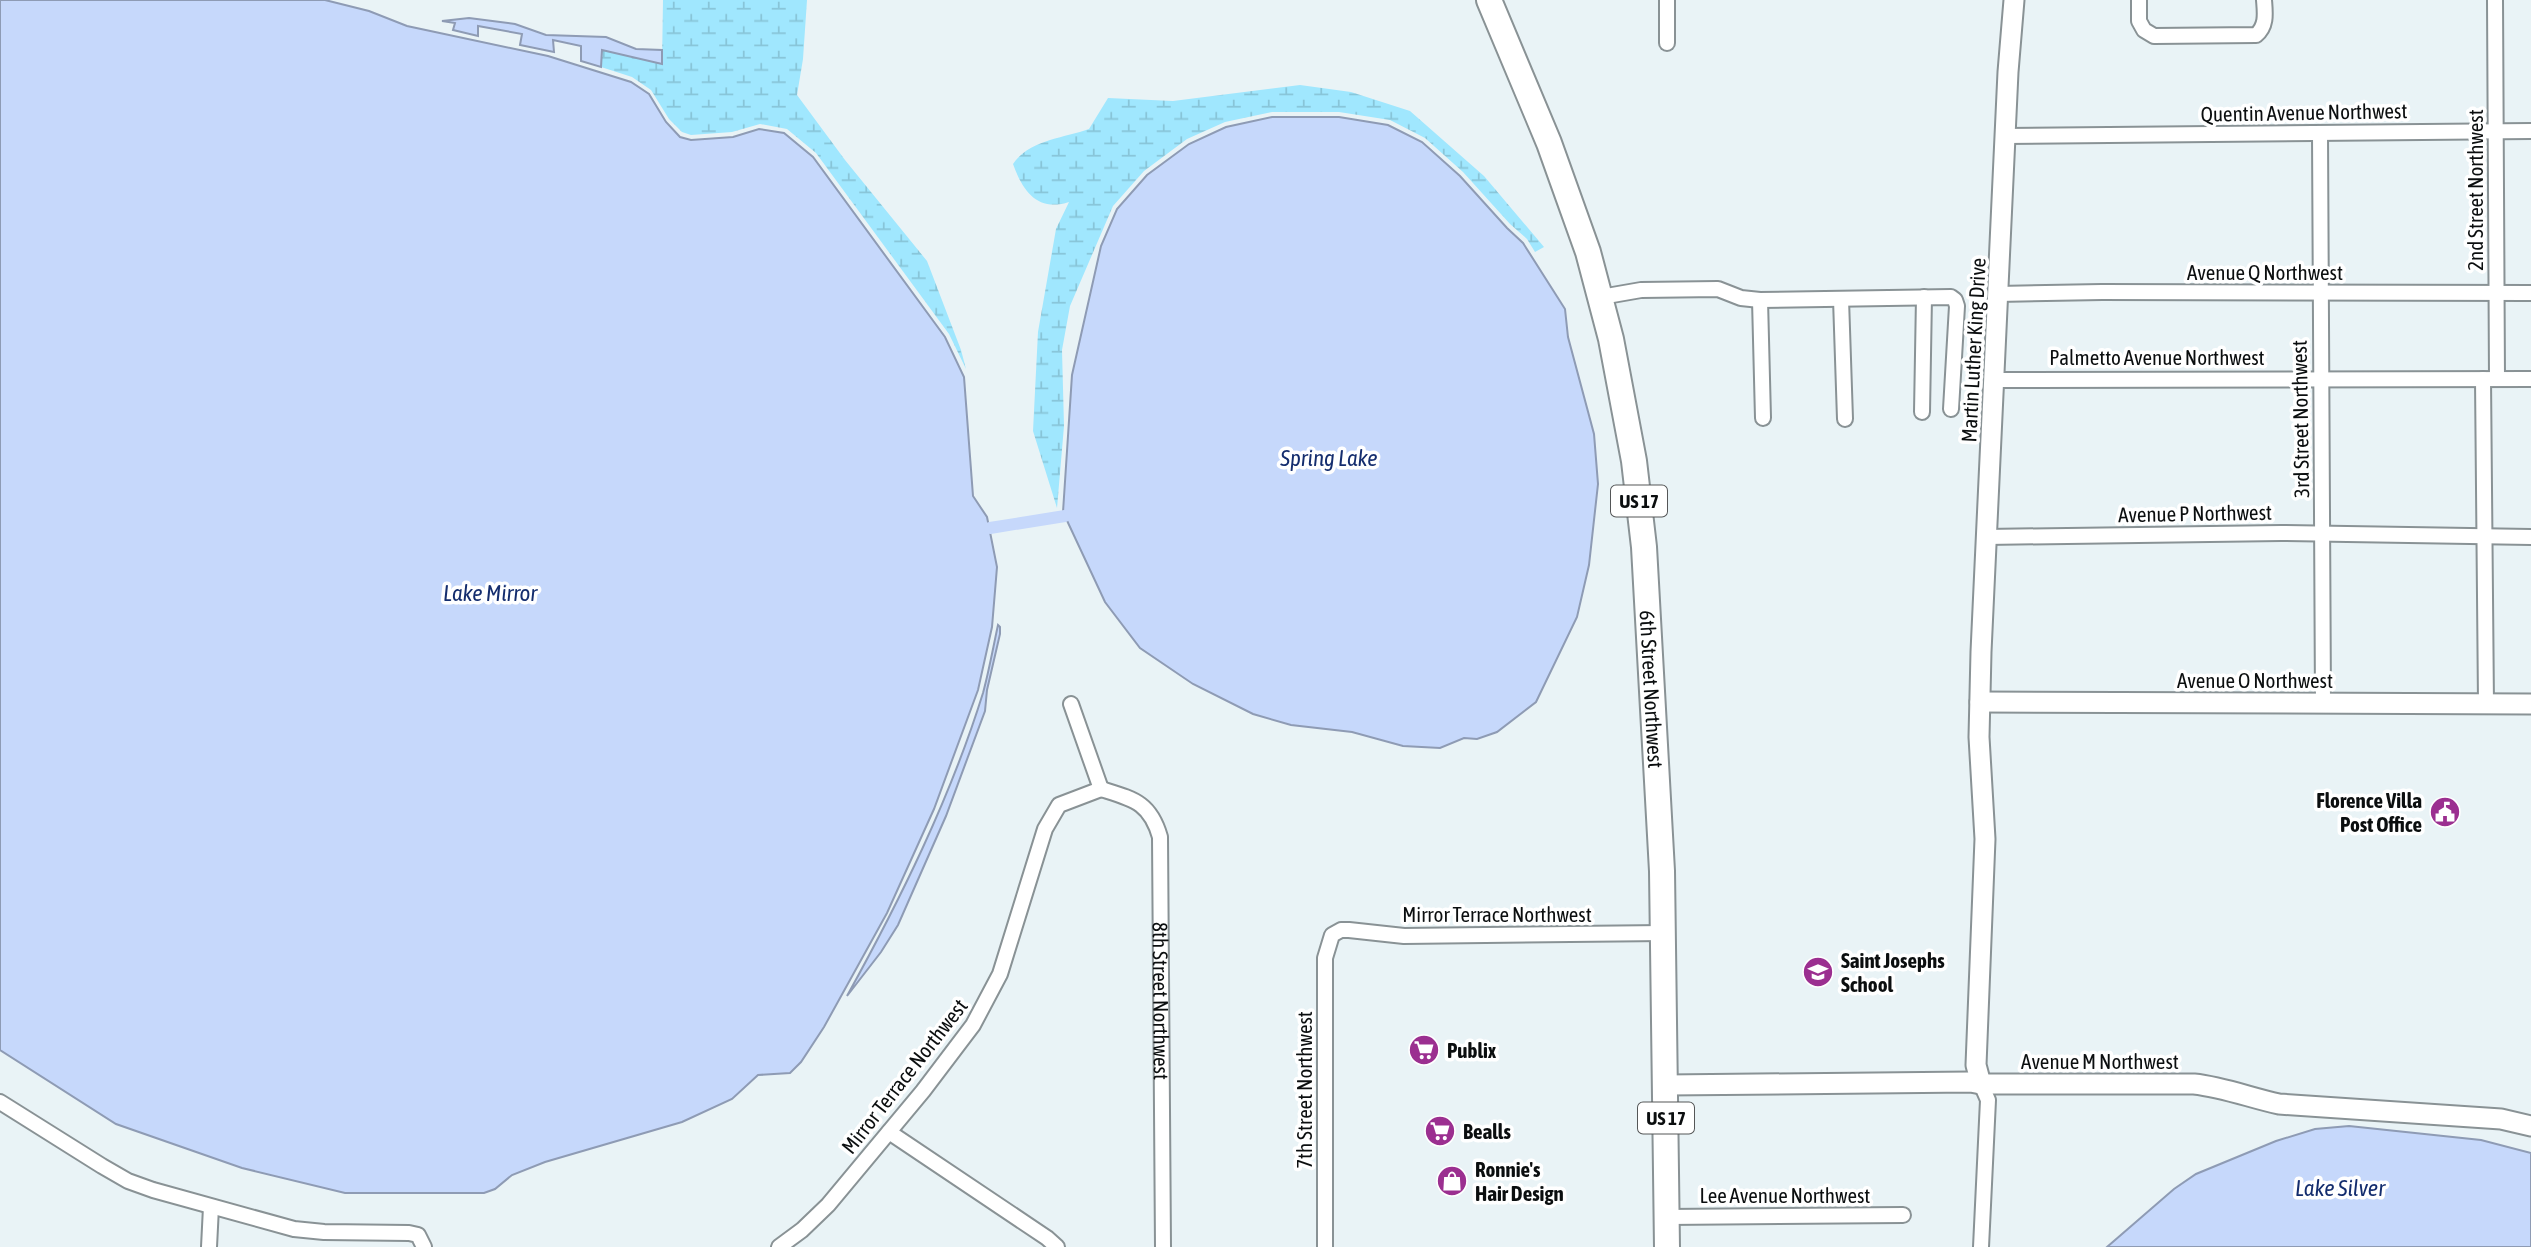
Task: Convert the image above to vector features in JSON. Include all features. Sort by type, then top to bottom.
[{"type":"highway","name":"6th Street Northwest","points":[[1489,0],[1571,202],[1601,297],[1629,427],[1642,521],[1664,933],[1667,1247]]},
{"type":"street","points":[[1667,0],[1667,43]]},
{"type":"street","name":"Martin Luther King Drive","points":[[1980,1084],[1976,1065],[1985,811],[1979,737],[1980,702],[1993,380],[2014,0]]},
{"type":"street","points":[[2139,0],[2139,21],[2145,31],[2154,36],[2239,36],[2256,35],[2259,32],[2265,22],[2264,0]]},
{"type":"street","name":"2nd Street Northwest","points":[[2486,704],[2485,537],[2496,292],[2495,0]]},
{"type":"street","name":"Quentin Avenue Northwest","points":[[2005,136],[2531,131]]},
{"type":"street","name":"3rd Street Northwest","points":[[2320,134],[2323,702]]},
{"type":"street","points":[[1601,297],[1641,290],[1718,289],[1741,298],[1760,300],[1951,297],[1957,306],[1951,409]]},
{"type":"street","name":"Avenue Q Northwest","points":[[1998,294],[2531,293]]},
{"type":"street","points":[[1922,412],[1923,297]]},
{"type":"street","points":[[1841,299],[1845,419]]},
{"type":"street","points":[[1760,300],[1763,418]]},
{"type":"street","name":"Palmetto Avenue Northwest","points":[[1993,380],[2531,379]]},
{"type":"street","name":"Avenue P Northwest","points":[[1986,537],[2322,534],[2531,537]]},
{"type":"street","name":"Avenue O Northwest","points":[[1980,702],[2531,704]]},
{"type":"street","points":[[1071,704],[1101,789]]},
{"type":"street","name":"Mirror Terrace Northwest","points":[[779,1247],[828,1205],[890,1132],[979,1017],[1000,974],[1045,829],[1059,805],[1101,789]]},
{"type":"street","name":"8th Street Northwest","points":[[1101,789],[1136,800],[1148,812],[1160,837],[1163,1247]]},
{"type":"street","name":"Mirror Terrace Northwest","points":[[1332,934],[1341,930],[1404,936],[1664,933]]},
{"type":"street","name":"7th Street Northwest","points":[[1325,1247],[1325,958],[1332,934]]},
{"type":"street","name":"Avenue M Northwest","points":[[1666,1085],[1970,1082],[2194,1084],[2279,1104],[2501,1119],[2531,1126]]},
{"type":"street","points":[[1980,1084],[1988,1100],[1981,1247]]},
{"type":"street","points":[[0,1102],[128,1181],[294,1229],[410,1233],[418,1236],[423,1243]]},
{"type":"street","points":[[890,1132],[1057,1247]]},
{"type":"street","points":[[209,1247],[211,1207]]},
{"type":"street","name":"Lee Avenue Northwest","points":[[1667,1217],[1903,1215]]},
{"type":"green space","points":[[663,0],[807,0],[803,59],[797,95],[845,160],[927,261],[966,369],[949,334],[816,153],[787,129],[760,124],[732,132],[691,135],[682,132],[669,119],[651,90],[632,77],[601,67],[601,50],[662,64]]},
{"type":"green space","points":[[1300,85],[1351,92],[1410,111],[1484,176],[1544,247],[1535,252],[1527,239],[1463,172],[1425,138],[1390,120],[1339,112],[1272,112],[1225,122],[1187,139],[1144,171],[1113,206],[1070,306],[1062,350],[1064,426],[1057,508],[1033,431],[1038,332],[1056,229],[1069,202],[1040,202],[1027,191],[1013,164],[1037,145],[1089,129],[1108,98],[1173,101]]},
{"type":"water","name":"Lake Mirror","points":[[0,0],[325,0],[369,11],[407,26],[548,56],[631,82],[649,94],[666,122],[680,137],[691,140],[733,137],[759,129],[784,133],[813,157],[945,337],[964,377],[973,496],[987,517],[997,567],[992,627],[978,690],[934,809],[887,913],[824,1027],[801,1062],[790,1073],[758,1075],[732,1099],[682,1122],[545,1162],[512,1175],[495,1189],[484,1193],[345,1193],[242,1168],[116,1124],[0,1050]]},
{"type":"water","points":[[469,18],[515,24],[546,35],[606,37],[636,49],[662,50],[662,64],[602,50],[601,67],[581,61],[581,46],[553,40],[554,52],[520,45],[522,34],[478,26],[478,36],[453,30],[455,23],[442,21]]},
{"type":"water","name":"Spring Lake","points":[[1272,117],[1339,117],[1388,125],[1422,142],[1460,176],[1523,243],[1565,309],[1568,337],[1594,434],[1598,484],[1589,565],[1577,617],[1536,702],[1497,732],[1477,739],[1464,738],[1440,748],[1403,746],[1352,732],[1291,725],[1253,714],[1193,684],[1140,648],[1105,602],[1063,512],[1072,375],[1101,246],[1117,209],[1147,175],[1189,144],[1226,127]]},
{"type":"water","points":[[998,625],[1000,634],[985,711],[946,816],[898,925],[847,996],[905,886],[955,772],[983,693]]},
{"type":"water","name":"Lake Silver","points":[[2349,1126],[2481,1140],[2531,1153],[2531,1247],[2107,1247],[2174,1189],[2196,1174],[2276,1141],[2315,1129]]},
{"type":"waterway","points":[[990,528],[1065,516]]},
{"type":"place","name":"Florence Villa Post Office","points":[[2445,812]]},
{"type":"place","name":"Saint Josephs School","points":[[1818,972]]},
{"type":"place","name":"Publix","points":[[1424,1050]]},
{"type":"place","name":"Bealls","points":[[1440,1131]]},
{"type":"place","name":"Ronnie's Hair Design","points":[[1452,1181]]}]
